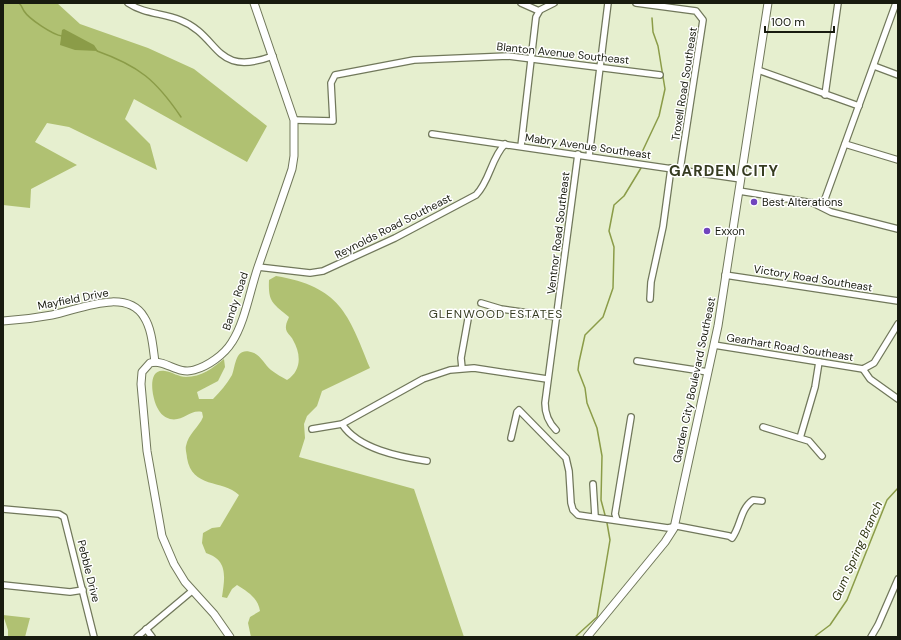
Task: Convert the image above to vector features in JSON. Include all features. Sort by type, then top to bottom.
[{"type":"street","points":[[128,3],[141,10],[180,20],[192,26],[226,58],[241,62],[252,62],[273,56]]},
{"type":"street","name":"Bandy Road","points":[[155,362],[176,370],[188,372],[203,367],[223,353],[236,336],[292,169],[294,156],[294,120],[254,3]]},
{"type":"street","points":[[521,3],[539,11]]},
{"type":"street","points":[[521,146],[536,17],[539,11],[554,3]]},
{"type":"street","points":[[589,156],[608,3]]},
{"type":"street","name":"Troxell Road Southeast","points":[[636,3],[690,9],[699,13],[704,24],[680,170]]},
{"type":"street","name":"Garden City Boulevard Southeast","points":[[587,637],[666,542],[674,528],[714,345],[768,3]]},
{"type":"street","points":[[825,95],[838,3]]},
{"type":"street","points":[[822,207],[896,3]]},
{"type":"street","name":"Blanton Avenue Southeast","points":[[294,120],[333,121],[331,80],[339,73],[414,60],[508,56],[600,66],[660,75]]},
{"type":"street","points":[[874,66],[898,75]]},
{"type":"street","points":[[758,70],[859,106]]},
{"type":"street","name":"Mabry Avenue Southeast","points":[[432,134],[578,154],[741,179]]},
{"type":"street","name":"Reynolds Road Southeast","points":[[258,267],[316,273],[351,259],[388,241],[476,196],[483,187],[498,153],[505,144]]},
{"type":"street","points":[[845,144],[898,160]]},
{"type":"street","name":"Ventnor Road Southeast","points":[[556,430],[550,422],[545,409],[578,154]]},
{"type":"street","points":[[650,299],[650,288],[663,227],[671,168]]},
{"type":"street","points":[[738,191],[781,197],[822,207],[831,212],[898,228]]},
{"type":"street","name":"Victory Road Southeast","points":[[725,275],[898,301]]},
{"type":"street","name":"Mayfield Drive","points":[[3,321],[40,318],[104,302],[126,304],[137,309],[144,317],[155,362]]},
{"type":"street","points":[[481,303],[501,309],[557,317]]},
{"type":"street","points":[[462,368],[462,358],[468,319]]},
{"type":"street","points":[[863,369],[874,364],[898,324]]},
{"type":"street","name":"Gearhart Road Southeast","points":[[714,345],[863,369],[870,379],[898,399]]},
{"type":"street","points":[[637,361],[708,372]]},
{"type":"street","points":[[155,362],[144,368],[141,384],[147,451],[156,513],[168,551],[179,573],[192,591],[214,614],[230,637]]},
{"type":"street","points":[[800,438],[815,387],[819,362]]},
{"type":"street","points":[[312,429],[342,424],[423,379],[462,368],[494,370],[548,379]]},
{"type":"street","points":[[511,438],[517,412],[519,410],[566,458],[570,471],[570,496],[573,510],[578,515],[595,516],[668,528],[674,528],[677,526],[729,536],[732,538],[737,532],[746,507],[753,500],[762,501]]},
{"type":"street","points":[[617,520],[615,514],[631,417]]},
{"type":"street","points":[[342,424],[354,438],[366,445],[427,461]]},
{"type":"street","points":[[763,427],[800,438],[814,445],[822,456]]},
{"type":"street","points":[[593,484],[595,516]]},
{"type":"street","name":"Pebble Drive","points":[[3,509],[59,514],[66,520],[94,637]]},
{"type":"street","points":[[871,637],[898,581]]},
{"type":"street","points":[[3,585],[70,592],[83,590]]},
{"type":"street","points":[[137,637],[192,591]]},
{"type":"street","points":[[146,629],[152,637]]},
{"type":"shaded area","points":[[3,3],[57,3],[80,24],[148,48],[194,69],[267,126],[247,162],[134,99],[125,119],[150,144],[157,170],[69,127],[47,123],[35,142],[77,165],[31,189],[30,208],[3,205]]},
{"type":"shaded area","points":[[64,29],[94,45],[98,51],[75,50],[60,45],[62,30]]},
{"type":"shaded area","points":[[276,276],[315,287],[328,295],[339,306],[347,318],[355,332],[370,368],[322,391],[317,406],[307,416],[304,424],[305,438],[299,457],[414,489],[464,637],[251,637],[248,623],[250,617],[260,611],[255,599],[237,585],[232,589],[227,598],[222,597],[224,576],[222,565],[213,556],[206,553],[202,543],[203,533],[212,528],[220,527],[239,495],[232,490],[208,482],[195,475],[190,468],[186,447],[189,438],[203,417],[202,412],[194,412],[179,419],[170,419],[163,416],[156,405],[152,383],[155,374],[159,371],[165,371],[183,377],[191,377],[216,366],[224,359],[225,367],[218,381],[197,392],[199,399],[213,399],[232,375],[237,357],[243,352],[248,351],[256,354],[271,370],[287,380],[292,376],[298,367],[299,356],[296,345],[286,330],[289,317],[275,305],[269,294],[269,280]]},
{"type":"shaded area","points":[[3,615],[30,618],[25,637],[8,637],[8,630]]},
{"type":"waterway","points":[[19,3],[24,11],[36,22],[47,30],[62,36]]},
{"type":"waterway","points":[[642,158],[643,150],[659,116],[665,89],[658,46],[653,32],[652,18]]},
{"type":"waterway","points":[[97,51],[124,62],[145,76],[163,93],[181,117]]},
{"type":"waterway","points":[[605,515],[601,500],[602,456],[597,428],[587,403],[585,388],[578,370],[585,335],[603,317],[613,288],[614,247],[609,231],[614,205],[624,196],[641,168]]},
{"type":"waterway","name":"Gum Spring Branch","points":[[814,637],[830,625],[847,600],[887,500],[898,488]]},
{"type":"waterway","points":[[575,637],[597,617],[610,540],[607,523]]},
{"type":"place","name":"Best Alterations","points":[[754,202]]},
{"type":"place","name":"Exxon","points":[[707,231]]},
{"type":"district","name":"GARDEN CITY","points":[[724,171]]},
{"type":"district","name":"GLENWOOD ESTATES","points":[[496,314]]}]
